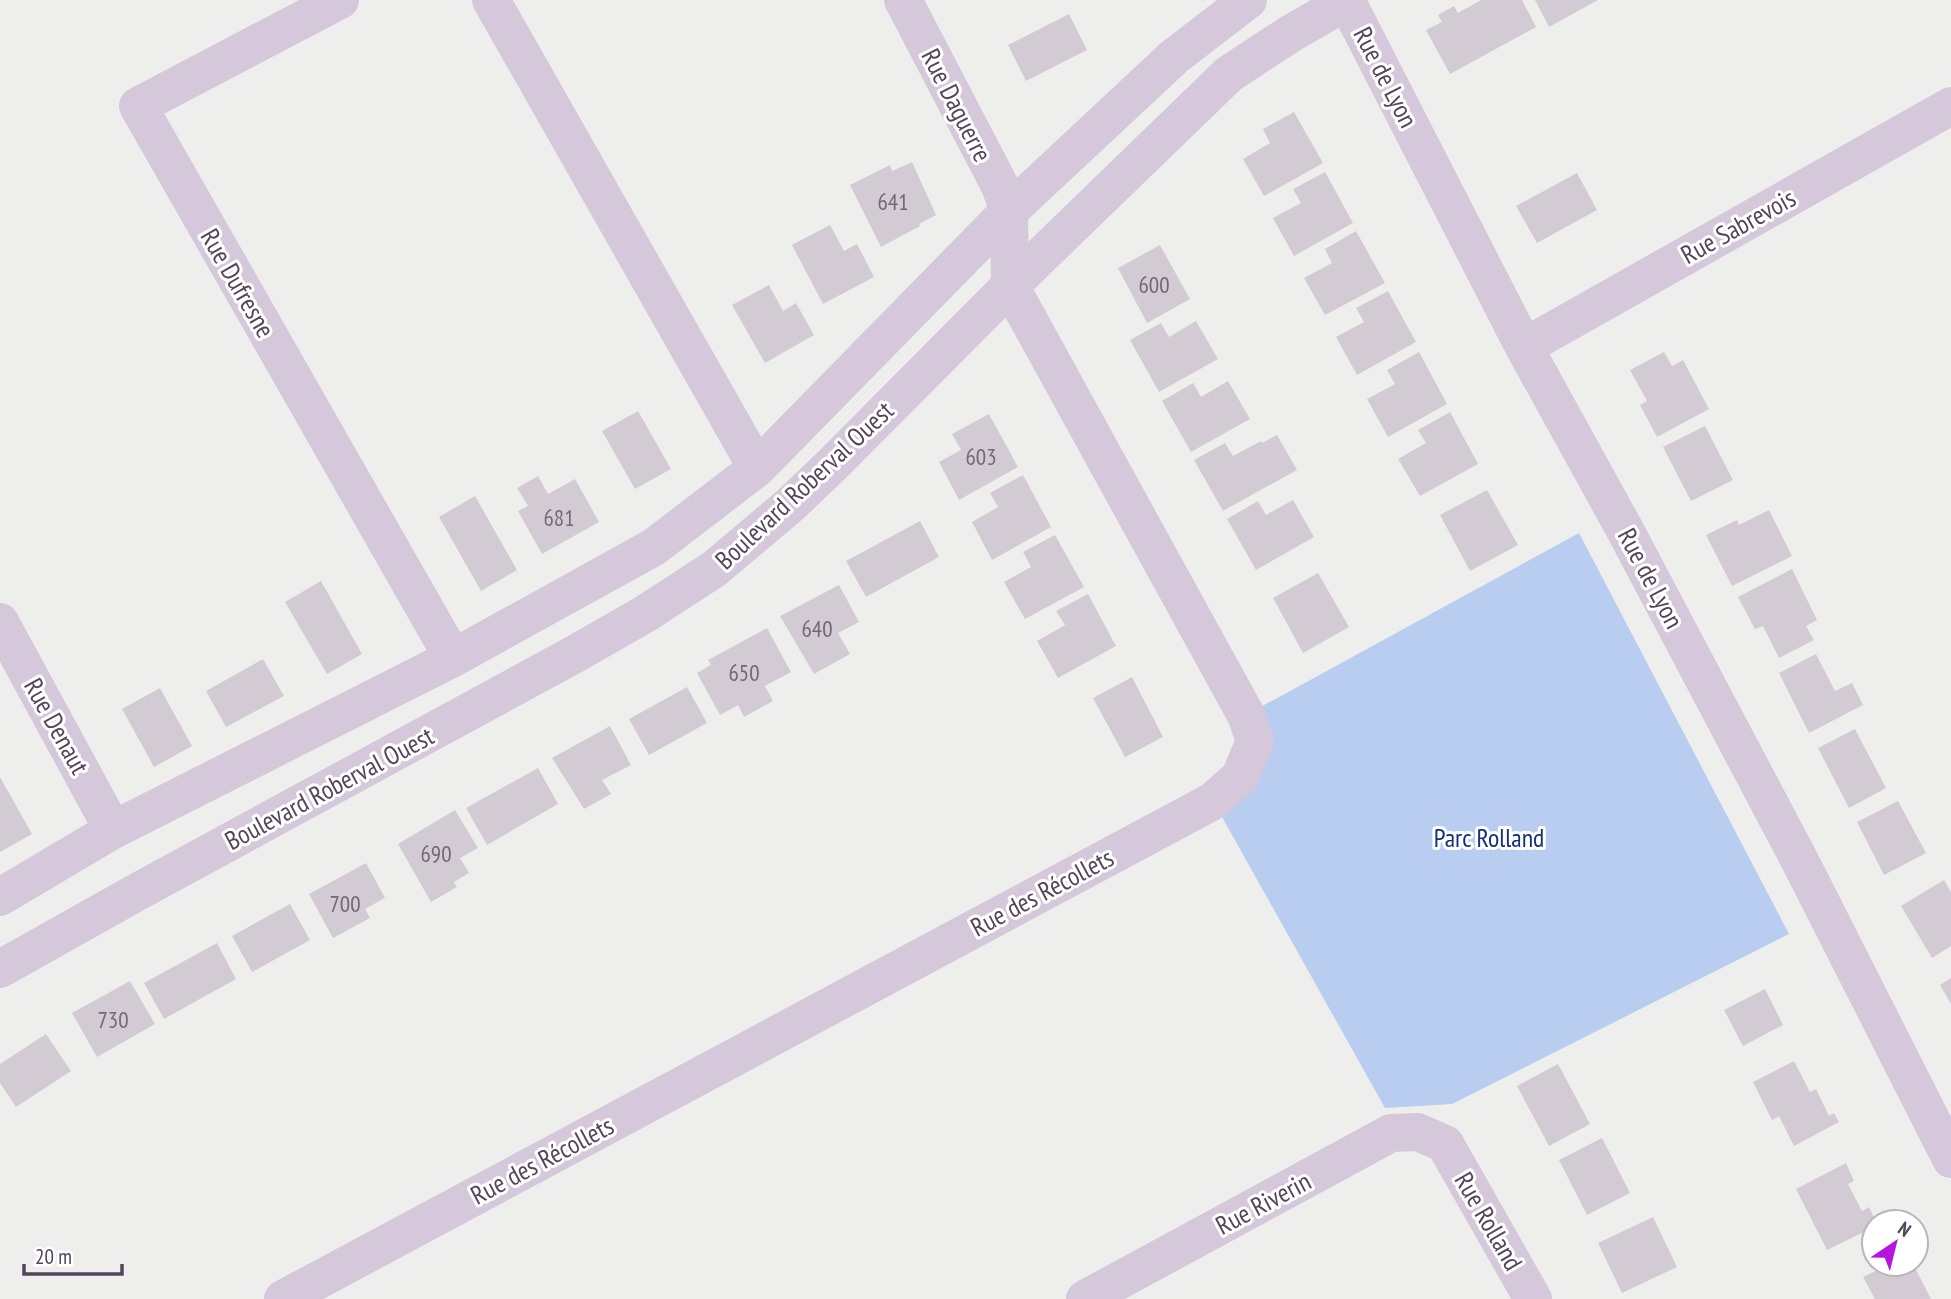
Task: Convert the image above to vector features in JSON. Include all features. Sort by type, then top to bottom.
[{"type":"street","name":"Rue Dufresne","points":[[340,0],[138,106],[453,658]]},
{"type":"street","points":[[491,0],[757,468]]},
{"type":"street","name":"Rue Daguerre","points":[[903,0],[1000,186],[1009,211]]},
{"type":"street","name":"Boulevard Roberval Ouest","points":[[0,897],[113,830],[453,658],[654,547],[757,468],[1009,211],[1174,57],[1248,0]]},
{"type":"street","name":"Boulevard Roberval Ouest","points":[[0,969],[575,654],[645,614],[714,569],[790,505],[833,464],[1010,286],[1229,74],[1347,0]]},
{"type":"street","name":"Rue de Lyon","points":[[1347,0],[1524,346],[1625,530],[1801,863],[1951,1158]]},
{"type":"street","name":"Rue Sabrevois","points":[[1524,346],[1951,106]]},
{"type":"street","name":"Rue des Récollets","points":[[283,1299],[1213,801],[1240,777],[1255,741],[1246,715],[1010,286],[1009,211]]},
{"type":"street","name":"Rue Denaut","points":[[0,622],[113,830]]},
{"type":"street","name":"Rue Riverin","points":[[1086,1299],[1391,1133],[1418,1132],[1445,1144]]},
{"type":"street","name":"Rue Rolland","points":[[1445,1144],[1533,1299]]},
{"type":"green space","name":"Parc Rolland","points":[[1579,533],[1789,934],[1452,1104],[1385,1108],[1213,801],[1246,715]]},
{"type":"building","points":[[1481,0],[1522,0],[1536,27],[1450,74],[1426,30],[1442,22],[1438,15],[1454,6],[1458,13]]},
{"type":"building","points":[[1535,0],[1598,0],[1549,27]]},
{"type":"building","points":[[1069,14],[1087,50],[1026,81],[1008,45]]},
{"type":"building","points":[[1294,112],[1323,163],[1264,196],[1243,159],[1270,143],[1263,129]]},
{"type":"building","points":[[912,162],[936,215],[881,247],[850,185],[890,165],[892,171]]},
{"type":"building","points":[[1325,172],[1353,223],[1294,256],[1273,218],[1301,203],[1293,189]]},
{"type":"building","points":[[1577,173],[1597,210],[1537,243],[1516,206]]},
{"type":"building","points":[[830,225],[844,251],[857,244],[874,277],[823,304],[792,245]]},
{"type":"building","points":[[1356,231],[1385,283],[1325,315],[1304,278],[1332,263],[1325,249]]},
{"type":"building","points":[[1160,245],[1190,299],[1147,323],[1118,268]]},
{"type":"building","points":[[769,285],[783,311],[796,303],[814,335],[765,363],[732,305]]},
{"type":"building","points":[[1388,291],[1416,342],[1357,375],[1336,337],[1364,322],[1356,308]]},
{"type":"building","points":[[1196,321],[1218,359],[1159,392],[1130,340],[1161,323],[1169,337]]},
{"type":"building","points":[[1419,352],[1447,404],[1388,437],[1367,399],[1395,384],[1387,370]]},
{"type":"building","points":[[1664,352],[1672,366],[1683,360],[1709,409],[1657,437],[1640,405],[1647,401],[1630,370]]},
{"type":"building","points":[[1228,381],[1250,419],[1191,452],[1162,401],[1193,383],[1201,397]]},
{"type":"building","points":[[638,411],[671,469],[635,489],[602,431]]},
{"type":"building","points":[[1450,412],[1478,464],[1420,496],[1398,459],[1426,443],[1418,430]]},
{"type":"building","points":[[989,414],[1018,467],[959,500],[939,462],[961,450],[952,434]]},
{"type":"building","points":[[1705,426],[1733,480],[1691,501],[1663,447]]},
{"type":"building","points":[[1277,435],[1297,470],[1223,511],[1194,460],[1225,443],[1233,456]]},
{"type":"building","points":[[1023,475],[1051,527],[992,560],[972,522],[998,507],[990,493]]},
{"type":"building","points":[[538,476],[548,494],[575,479],[599,522],[542,554],[518,511],[528,506],[517,488]]},
{"type":"building","points":[[1487,490],[1518,545],[1470,571],[1440,515]]},
{"type":"building","points":[[475,496],[517,570],[481,591],[439,517]]},
{"type":"building","points":[[1293,500],[1314,537],[1256,570],[1227,519],[1258,501],[1266,515]]},
{"type":"building","points":[[1769,510],[1792,556],[1732,586],[1706,535],[1737,520],[1739,525]]},
{"type":"building","points":[[920,521],[939,557],[866,597],[846,561]]},
{"type":"building","points":[[1055,535],[1084,587],[1025,619],[1004,582],[1031,567],[1023,552]]},
{"type":"building","points":[[1792,569],[1817,620],[1806,626],[1814,640],[1779,658],[1763,626],[1755,629],[1738,597]]},
{"type":"building","points":[[1318,573],[1349,627],[1303,653],[1273,598]]},
{"type":"building","points":[[321,581],[362,654],[327,674],[285,602]]},
{"type":"building","points":[[839,585],[859,622],[838,633],[850,654],[814,674],[780,616]]},
{"type":"building","points":[[1088,594],[1116,646],[1058,678],[1037,641],[1065,625],[1056,611]]},
{"type":"building","points":[[767,628],[791,672],[765,686],[773,701],[744,717],[738,705],[720,715],[697,673],[711,665],[708,660]]},
{"type":"building","points":[[1816,654],[1835,691],[1852,683],[1863,705],[1809,733],[1779,673]]},
{"type":"building","points":[[263,659],[284,696],[226,727],[206,691]]},
{"type":"building","points":[[1132,677],[1163,737],[1125,757],[1093,698]]},
{"type":"building","points":[[687,687],[707,723],[649,755],[629,719]]},
{"type":"building","points":[[160,688],[192,746],[154,767],[122,709]]},
{"type":"building","points":[[610,726],[631,765],[602,780],[611,794],[584,809],[552,758]]},
{"type":"building","points":[[1855,729],[1886,788],[1849,808],[1818,748]]},
{"type":"building","points":[[538,768],[558,804],[487,845],[466,808]]},
{"type":"building","points":[[0,777],[32,834],[0,852]]},
{"type":"building","points":[[1898,801],[1926,853],[1884,875],[1857,822]]},
{"type":"building","points":[[455,810],[478,848],[460,858],[469,873],[454,882],[457,887],[431,902],[398,844]]},
{"type":"building","points":[[366,863],[385,898],[365,909],[370,918],[333,938],[309,894]]},
{"type":"building","points":[[1944,880],[1951,892],[1951,946],[1932,958],[1901,906]]},
{"type":"building","points":[[290,904],[310,940],[252,972],[232,936]]},
{"type":"building","points":[[217,943],[236,979],[164,1019],[144,983]]},
{"type":"building","points":[[1951,978],[1951,1004],[1940,985]]},
{"type":"building","points":[[130,981],[155,1024],[97,1057],[72,1013]]},
{"type":"building","points":[[1765,989],[1783,1025],[1743,1046],[1724,1010]]},
{"type":"building","points":[[46,1034],[71,1071],[16,1107],[0,1083],[0,1064]]},
{"type":"building","points":[[1794,1061],[1810,1092],[1816,1089],[1829,1116],[1834,1113],[1839,1122],[1794,1146],[1779,1116],[1772,1120],[1753,1082]]},
{"type":"building","points":[[1558,1064],[1590,1124],[1549,1146],[1517,1086]]},
{"type":"building","points":[[1602,1138],[1630,1193],[1587,1215],[1559,1160]]},
{"type":"building","points":[[1846,1163],[1854,1181],[1848,1184],[1860,1208],[1860,1234],[1827,1250],[1796,1189]]},
{"type":"building","points":[[1653,1217],[1677,1267],[1622,1293],[1598,1243]]},
{"type":"building","points":[[1864,1278],[1920,1278],[1931,1299],[1875,1299]]}]
